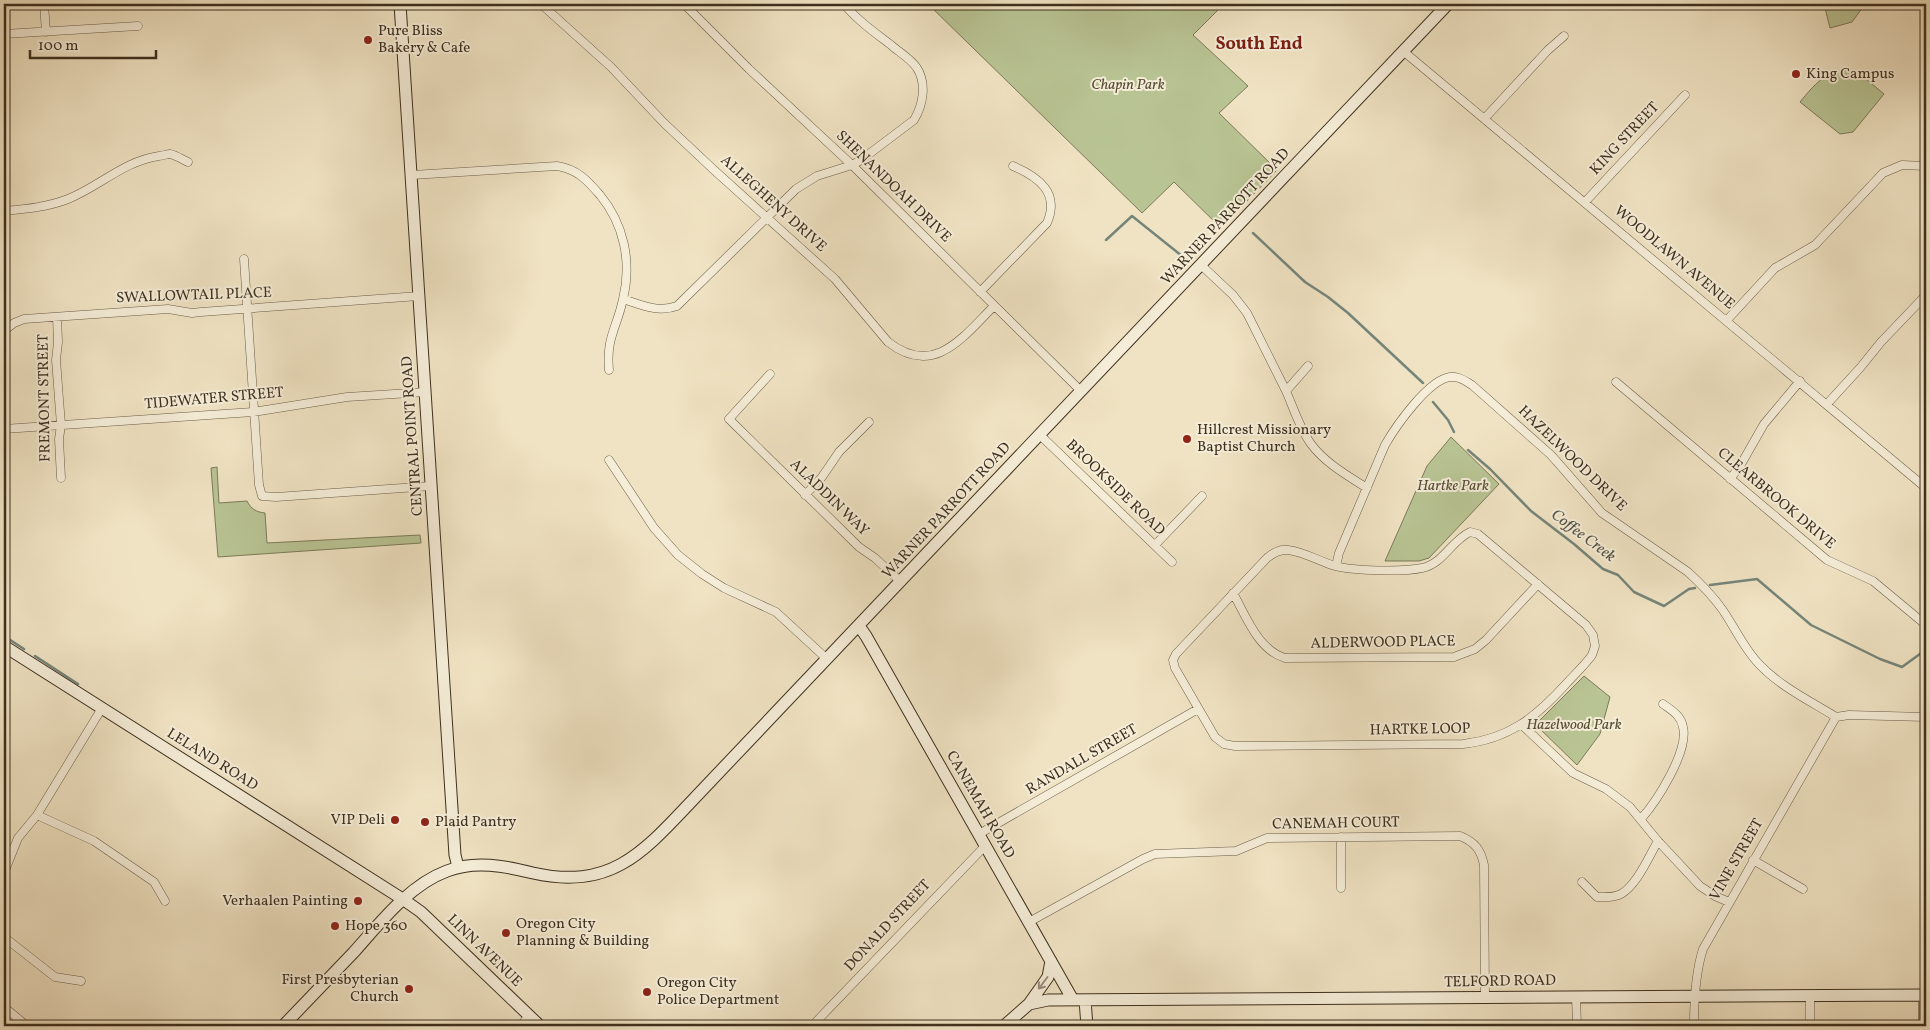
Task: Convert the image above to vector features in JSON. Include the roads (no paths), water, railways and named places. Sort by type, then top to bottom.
[{"type":"street","points":[[44,4],[46,32]]},
{"type":"street","name":"CENTRAL POINT ROAD","points":[[400,4],[455,855],[458,867]]},
{"type":"street","name":"ALLEGHENY DRIVE","points":[[541,4],[591,47],[664,123],[835,279],[888,342],[905,352],[925,356],[946,350],[957,343],[994,306]]},
{"type":"street","name":"SHENANDOAH DRIVE","points":[[684,4],[749,69],[852,165],[1081,391]]},
{"type":"street","points":[[624,299],[657,310],[667,310],[677,306],[786,196],[806,182],[828,171],[852,165],[914,120],[919,111],[923,96],[922,79],[917,68],[857,18],[844,4]]},
{"type":"street","name":"WARNER PARROTT ROAD","points":[[283,1026],[404,900],[434,877],[458,867],[473,865],[510,867],[553,876],[575,877],[594,875],[620,866],[637,855],[666,828],[901,582],[1403,51],[1443,5]]},
{"type":"street","points":[[4,34],[138,26]]},
{"type":"street","points":[[1485,118],[1548,50],[1564,36]]},
{"type":"street","name":"WOODLAWN AVENUE","points":[[1403,51],[1828,404],[1926,488]]},
{"type":"street","name":"KING STREET","points":[[1585,202],[1685,95]]},
{"type":"street","points":[[4,211],[67,200],[92,188],[112,174],[133,163],[152,157],[170,154],[188,162]]},
{"type":"street","points":[[1727,320],[1776,268],[1815,245],[1883,173],[1902,165],[1926,166]]},
{"type":"street","points":[[412,175],[557,166],[575,170],[590,184],[608,205],[621,231],[627,266],[624,299],[607,353],[609,370]]},
{"type":"street","points":[[980,292],[1047,224],[1050,215],[1052,205],[1047,190],[1029,173],[1013,166]]},
{"type":"street","points":[[244,259],[253,412],[259,485],[262,496],[276,497],[431,486]]},
{"type":"street","points":[[1201,265],[1233,295],[1247,313],[1313,447],[1339,470],[1367,488]]},
{"type":"street","points":[[1828,404],[1881,342],[1926,295]]},
{"type":"street","name":"SWALLOWTAIL PLACE","points":[[4,330],[24,319],[168,309],[192,313],[419,296]]},
{"type":"street","name":"FREMONT STREET","points":[[57,317],[58,342],[56,360],[61,424],[59,439],[61,478]]},
{"type":"street","points":[[1286,391],[1308,366]]},
{"type":"street","name":"ALADDIN WAY","points":[[770,374],[728,419],[859,547],[875,558],[901,582]]},
{"type":"street","name":"HAZELWOOD DRIVE","points":[[1336,566],[1339,553],[1386,445],[1394,431],[1407,413],[1437,382],[1452,377],[1460,378],[1472,385],[1551,455],[1602,513],[1688,572],[1699,582],[1722,608],[1750,653],[1766,671],[1836,717]]},
{"type":"street","points":[[1730,479],[1764,424],[1800,381]]},
{"type":"street","name":"CLEARBROOK DRIVE","points":[[1616,382],[1827,560],[1873,581],[1926,625]]},
{"type":"street","name":"TIDEWATER STREET","points":[[4,429],[253,412],[347,397],[426,392]]},
{"type":"street","points":[[804,494],[822,477],[839,452],[869,422]]},
{"type":"street","name":"BROOKSIDE ROAD","points":[[1040,435],[1172,562]]},
{"type":"street","points":[[610,460],[654,528],[678,555],[724,588],[776,612],[827,660]]},
{"type":"street","points":[[1155,546],[1202,496]]},
{"type":"street","name":"HARTKE LOOP","points":[[1470,532],[1478,534],[1586,625],[1593,635],[1595,646],[1589,659],[1560,691],[1522,725],[1478,743],[1235,746],[1219,742],[1174,668],[1173,660],[1176,654],[1267,558],[1278,551],[1293,551],[1336,566],[1368,570],[1420,569],[1438,561],[1463,535],[1470,532]]},
{"type":"street","name":"ALDERWOOD PLACE","points":[[1233,593],[1264,645],[1269,651],[1286,658],[1454,657],[1475,650],[1538,584]]},
{"type":"street","name":"CANEMAH ROAD","points":[[859,626],[1051,961],[1079,1000]]},
{"type":"street","name":"LELAND ROAD","points":[[4,646],[404,900]]},
{"type":"street","points":[[1641,818],[1663,790],[1682,744],[1684,727],[1677,713],[1663,704]]},
{"type":"street","points":[[4,873],[18,838],[37,815],[102,708]]},
{"type":"street","name":"RANDALL STREET","points":[[979,834],[1198,709]]},
{"type":"street","points":[[1836,717],[1926,717]]},
{"type":"street","name":"VINE STREET","points":[[1694,1026],[1700,959],[1703,949],[1836,717]]},
{"type":"street","points":[[1522,725],[1573,773],[1616,796],[1641,818],[1658,841],[1700,886],[1715,896],[1729,902]]},
{"type":"street","points":[[37,815],[94,841],[154,882],[165,901]]},
{"type":"street","name":"CANEMAH COURT","points":[[1030,922],[1143,859],[1156,854],[1236,850],[1267,838],[1460,836],[1477,846],[1482,855],[1484,865],[1485,998]]},
{"type":"street","points":[[1341,837],[1341,888]]},
{"type":"street","points":[[1582,882],[1598,897],[1611,897],[1621,894],[1632,885],[1658,841]]},
{"type":"street","name":"DONALD STREET","points":[[812,1026],[986,845]]},
{"type":"street","points":[[1753,860],[1803,889]]},
{"type":"street","name":"LINN AVENUE","points":[[404,900],[435,925],[540,1026]]},
{"type":"street","points":[[4,937],[55,977],[81,981]]},
{"type":"street","points":[[1004,1026],[1029,1004],[1048,977],[1051,961]]},
{"type":"street","name":"TELFORD ROAD","points":[[1029,1004],[1042,1000],[1696,995],[1926,996]]},
{"type":"street","points":[[1810,995],[1810,1026]]},
{"type":"street","points":[[1576,996],[1577,1026]]},
{"type":"street","points":[[1925,1026],[1926,996]]},
{"type":"street","points":[[1079,1000],[1087,1026]]},
{"type":"street","points":[[4,1007],[27,1026]]},
{"type":"street","points":[[520,1026],[529,1016]]},
{"type":"waterway","name":"Coffee Creek","points":[[1106,240],[1132,216],[1187,260]]},
{"type":"waterway","name":"Coffee Creek","points":[[1253,233],[1305,282],[1348,313],[1423,383]]},
{"type":"waterway","name":"Coffee Creek","points":[[1433,402],[1448,420],[1454,432]]},
{"type":"waterway","name":"Coffee Creek","points":[[1468,450],[1490,469],[1531,511],[1603,569],[1618,575],[1634,592],[1664,606],[1689,589],[1695,588]]},
{"type":"waterway","name":"Coffee Creek","points":[[1710,585],[1757,579],[1811,625],[1880,659],[1902,667],[1924,651],[1926,653]]},
{"type":"waterway","points":[[4,636],[24,649]]},
{"type":"waterway","points":[[35,656],[78,684]]},
{"type":"place","name":"Pure Bliss Bakery & Cafe","points":[[368,40]]},
{"type":"place","name":"King Campus","points":[[1796,74]]},
{"type":"place","name":"Hillcrest Missionary Baptist Church","points":[[1187,439]]},
{"type":"place","name":"VIP Deli","points":[[395,820]]},
{"type":"place","name":"Plaid Pantry","points":[[425,822]]},
{"type":"place","name":"Verhaalen Painting","points":[[358,901]]},
{"type":"place","name":"Hope 360","points":[[335,926]]},
{"type":"place","name":"Oregon City Planning & Building","points":[[506,933]]},
{"type":"place","name":"First Presbyterian Church","points":[[409,989]]},
{"type":"place","name":"Oregon City Police Department","points":[[647,992]]},
{"type":"district","name":"South End","points":[[1259,44]]},
{"type":"park label","name":"Chapin Park","points":[[1128,85]]},
{"type":"park label","name":"Hartke Park","points":[[1453,486]]},
{"type":"park label","name":"Hazelwood Park","points":[[1574,725]]}]
